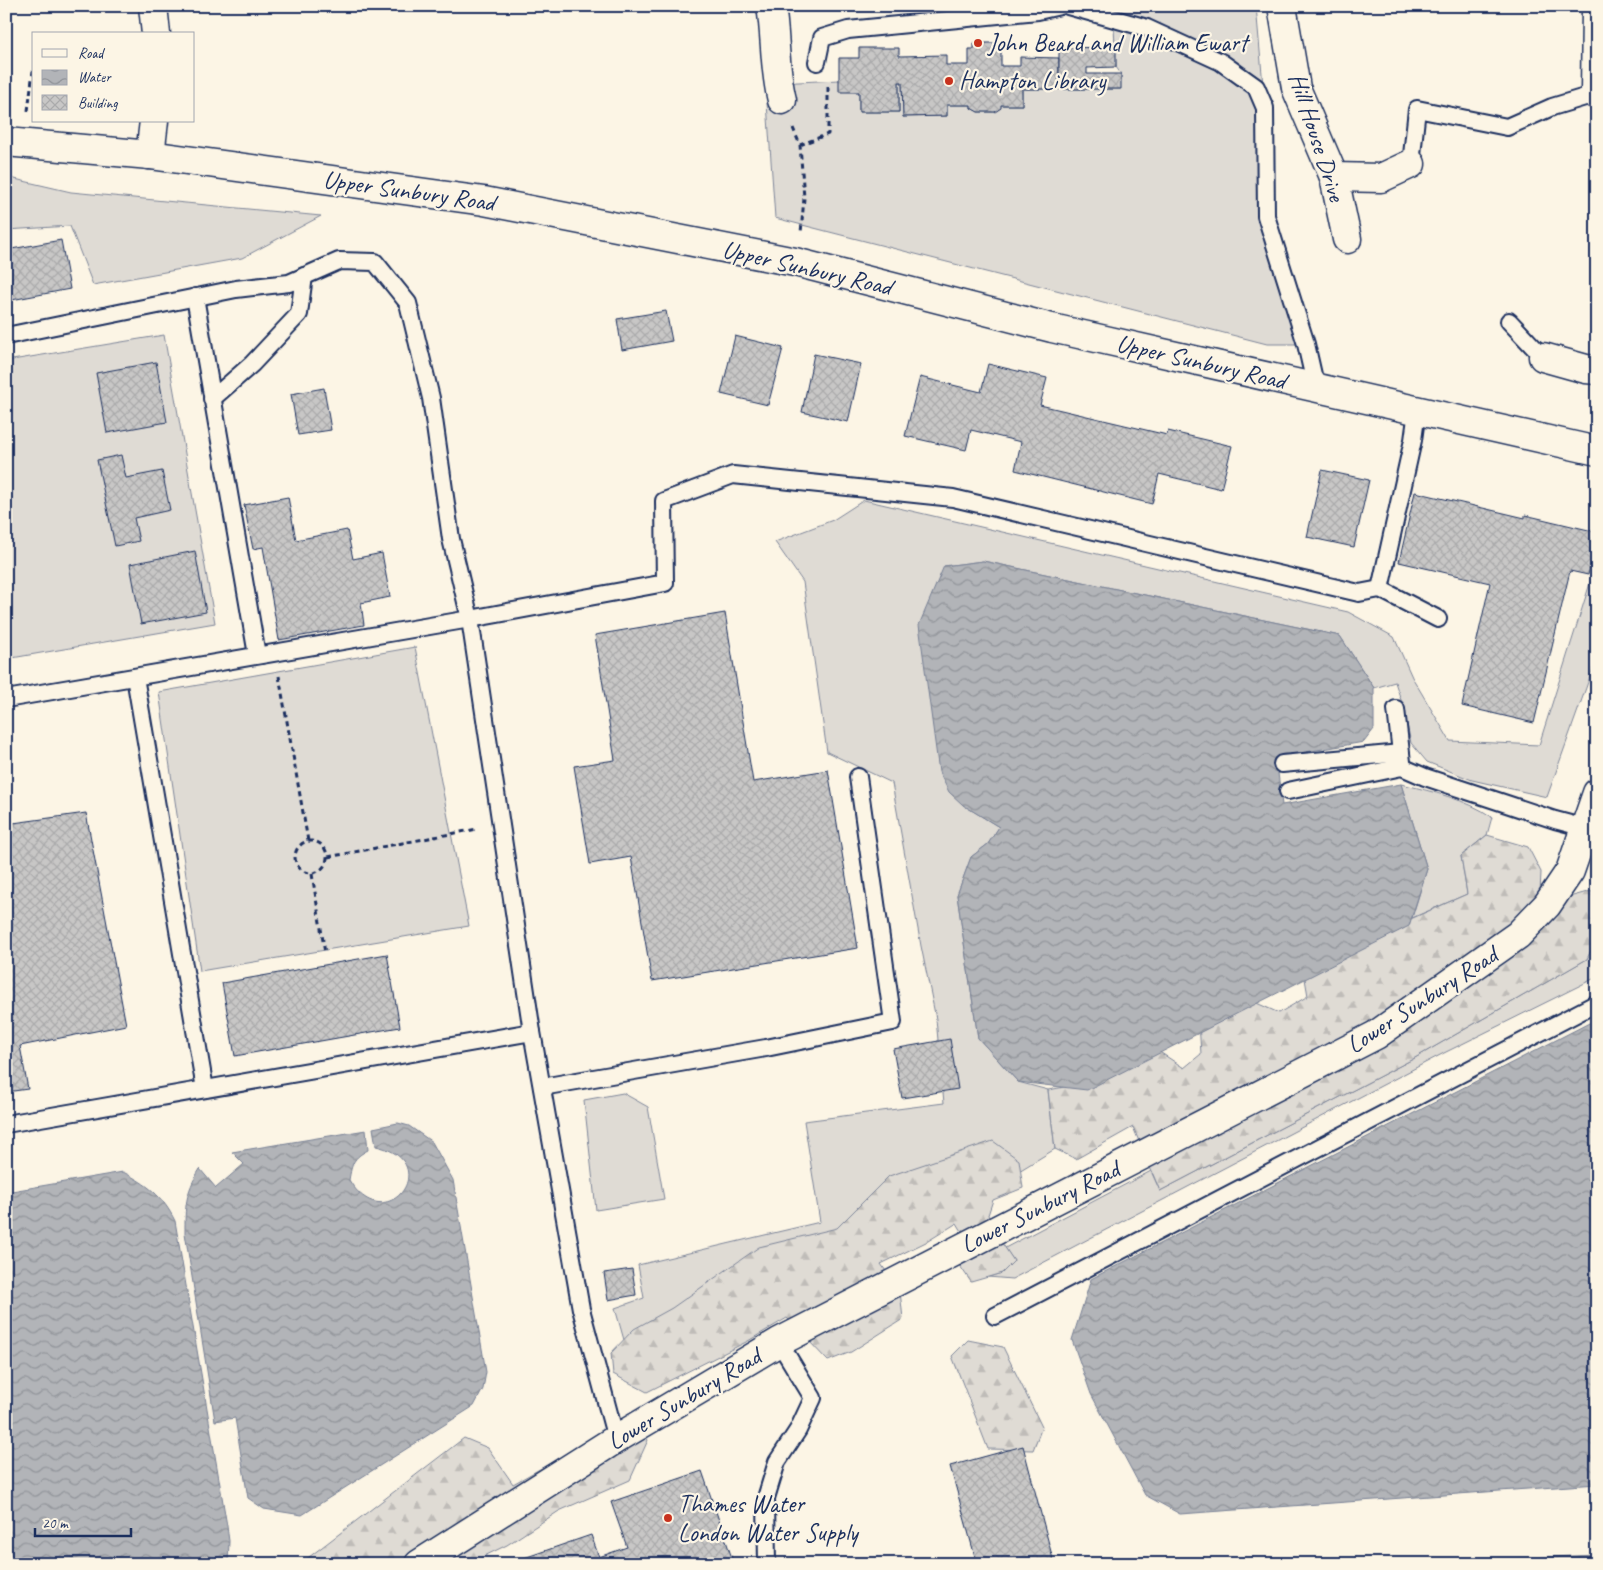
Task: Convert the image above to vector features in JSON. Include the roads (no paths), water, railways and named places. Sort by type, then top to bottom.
[{"type":"main road","points":[[153,6],[156,32]]},
{"type":"main road","points":[[770,6],[775,32],[778,83],[782,100]]},
{"type":"main road","name":"Hill House Drive","points":[[1282,6],[1296,88],[1334,177],[1347,239]]},
{"type":"main road","points":[[1595,94],[1596,6]]},
{"type":"main road","points":[[150,155],[154,122]]},
{"type":"main road","name":"Upper Sunbury Road","points":[[6,142],[150,155],[484,201],[795,262],[1052,328],[1597,452]]},
{"type":"main road","points":[[1334,177],[1380,178],[1411,164]]},
{"type":"main road","points":[[1543,357],[1586,369],[1597,370]]},
{"type":"main road","name":"Lower Sunbury Road","points":[[419,1564],[616,1439],[779,1342],[1376,1035],[1518,935],[1547,905],[1570,870],[1597,793]]},
{"type":"lane","points":[[817,62],[822,38],[848,30],[1038,11],[1060,6]]},
{"type":"lane","points":[[1068,6],[1147,28],[1221,62],[1256,87],[1265,108],[1266,216],[1306,344],[1316,388]]},
{"type":"lane","points":[[1411,164],[1417,109],[1507,127],[1552,106],[1595,94]]},
{"type":"lane","points":[[6,336],[236,289],[289,283],[339,261],[375,262],[408,303],[431,398],[451,539],[470,619],[532,1032],[581,1309],[616,1439]]},
{"type":"lane","points":[[212,398],[252,364],[299,314],[304,276]]},
{"type":"lane","points":[[195,297],[257,655]]},
{"type":"lane","points":[[1508,321],[1543,357]]},
{"type":"lane","points":[[1380,589],[1410,458],[1417,411]]},
{"type":"lane","points":[[6,699],[470,619],[665,583],[664,501],[733,475],[953,498],[1359,593],[1380,589],[1438,619]]},
{"type":"lane","points":[[135,677],[205,1089]]},
{"type":"lane","points":[[1396,709],[1402,760]]},
{"type":"lane","points":[[1288,791],[1402,760]]},
{"type":"lane","points":[[1282,764],[1402,760],[1425,777],[1585,828]]},
{"type":"lane","points":[[542,1088],[766,1048],[893,1022],[858,777]]},
{"type":"lane","points":[[995,1316],[1597,1003]]},
{"type":"lane","points":[[6,1124],[532,1032]]},
{"type":"lane","points":[[767,1564],[766,1498],[776,1462],[798,1430],[813,1398],[779,1342]]},
{"type":"water","points":[[983,561],[1340,636],[1374,688],[1374,729],[1364,742],[1276,757],[1282,805],[1401,784],[1427,869],[1409,926],[1087,1090],[1018,1082],[978,1038],[957,895],[971,857],[988,844],[999,827],[963,805],[949,792],[939,772],[919,625],[944,566]]},
{"type":"water","points":[[1597,1019],[1597,1484],[1180,1514],[1145,1495],[1091,1394],[1072,1340],[1091,1279]]},
{"type":"water","points":[[398,1123],[409,1126],[432,1142],[453,1180],[486,1372],[483,1389],[474,1406],[302,1515],[264,1509],[248,1498],[235,1418],[215,1421],[185,1233],[186,1208],[191,1185],[200,1169],[216,1188],[244,1164],[232,1152],[366,1130],[368,1150],[354,1162],[349,1180],[364,1197],[379,1203],[392,1200],[402,1192],[408,1179],[406,1166],[396,1154],[376,1146],[373,1128]]},
{"type":"water","points":[[123,1172],[140,1181],[154,1192],[165,1204],[175,1221],[227,1526],[229,1541],[228,1564],[13,1564],[6,1523],[6,1192]]},
{"type":"water","points":[[1597,1555],[1597,1564],[1387,1564]]},
{"type":"place","name":"John Beard and William Ewart","points":[[978,43]]},
{"type":"place","name":"Hampton Library","points":[[949,81]]},
{"type":"place","name":"Thames Water London Water Supply","points":[[668,1518]]}]
